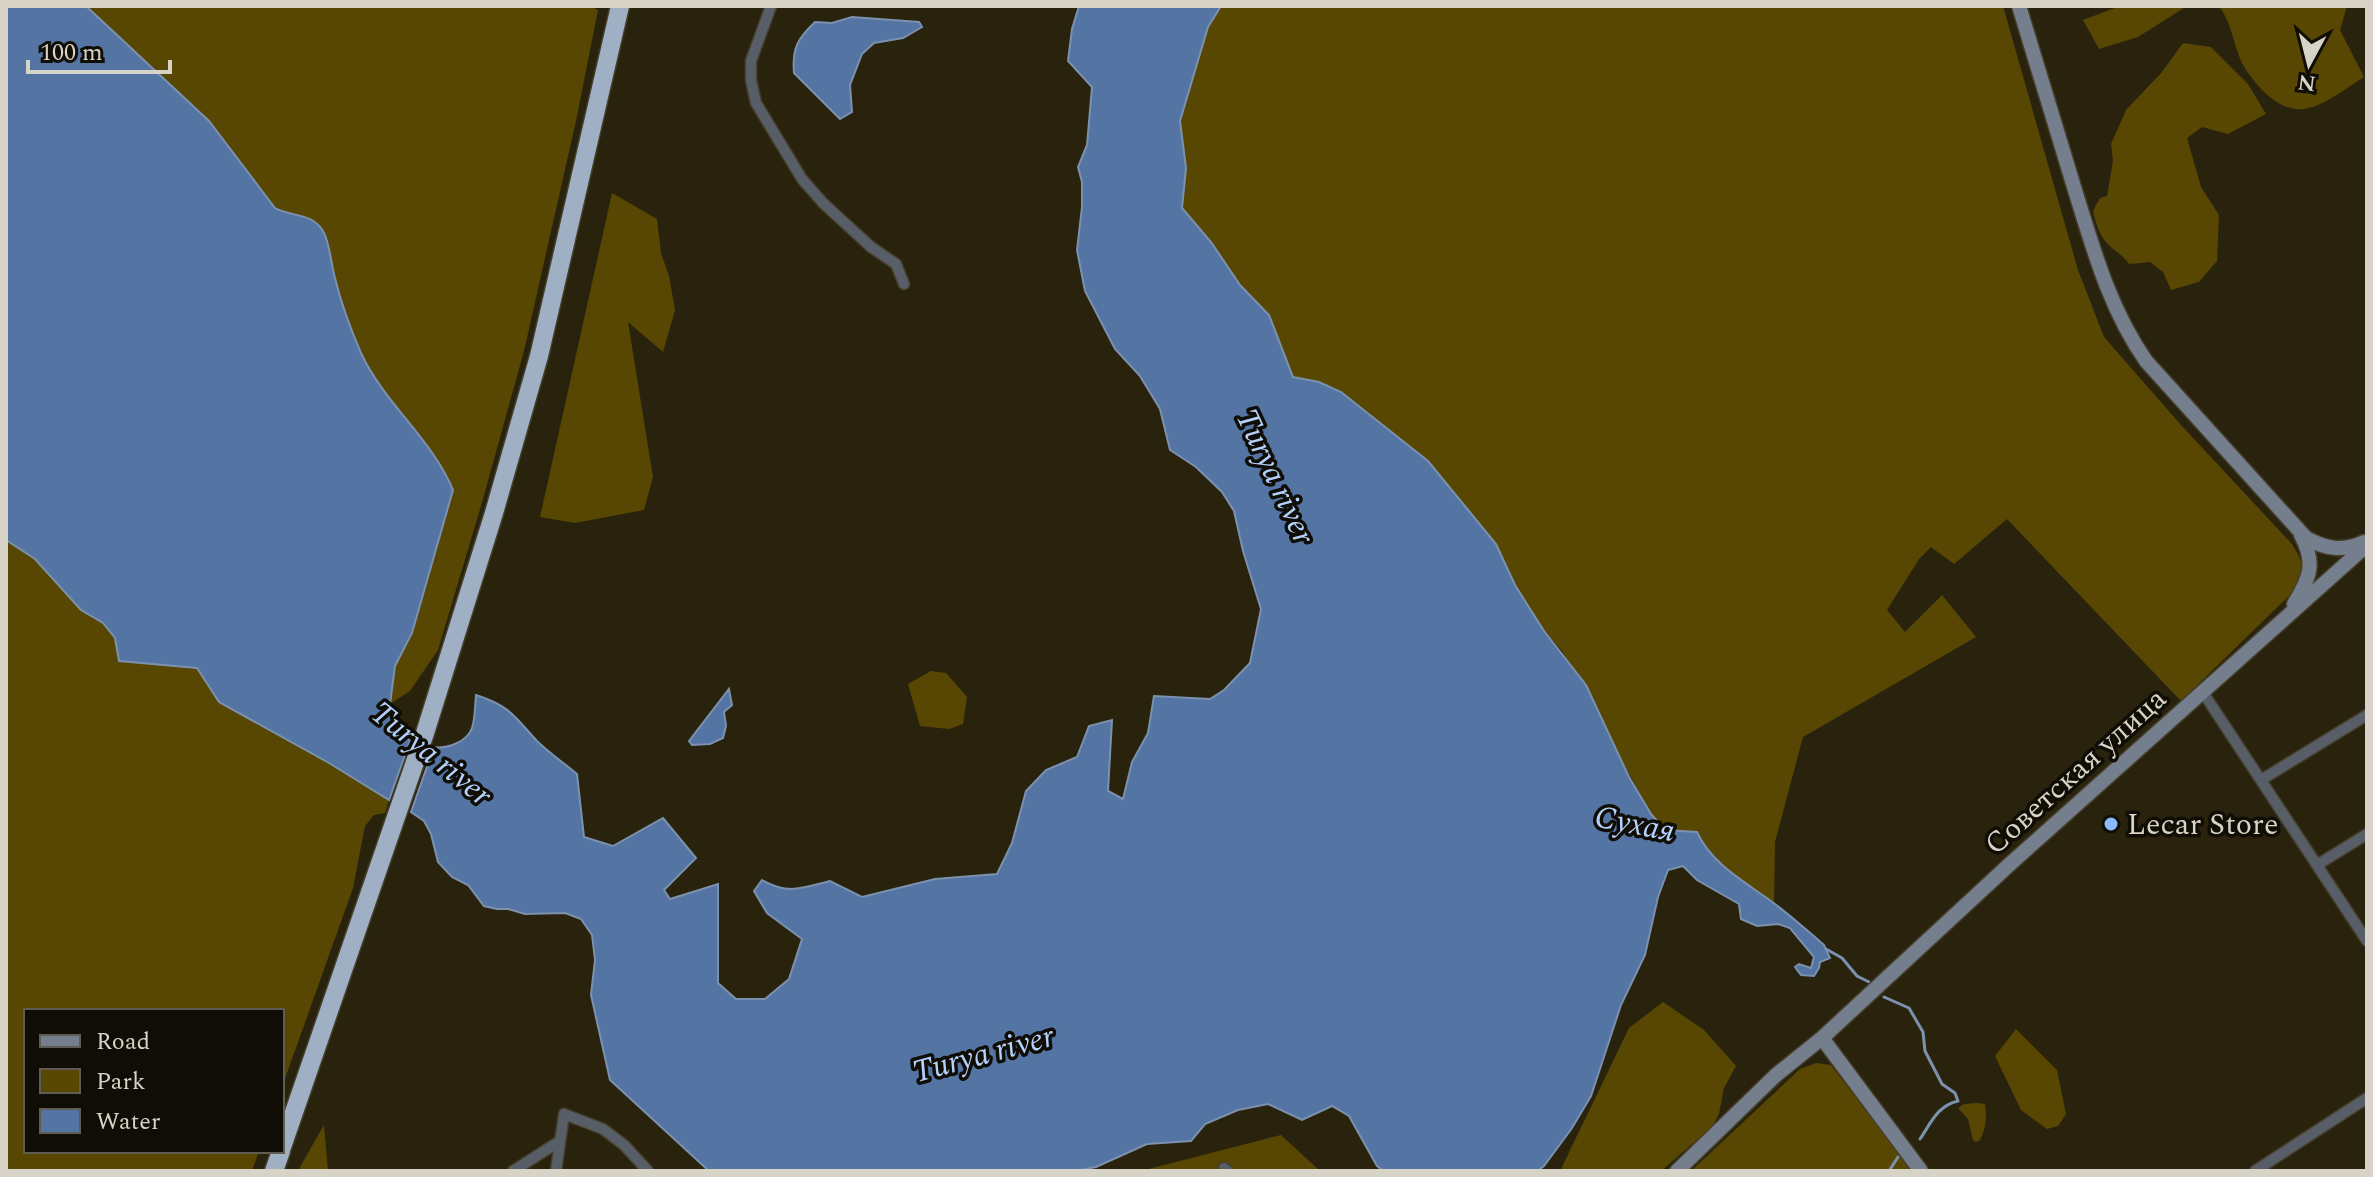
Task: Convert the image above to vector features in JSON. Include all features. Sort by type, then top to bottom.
[{"type":"highway","points":[[284,1140],[425,733],[489,528],[539,356],[620,6]]},
{"type":"main road","points":[[2019,6],[2098,263],[2128,335],[2146,361],[2306,538],[2336,549],[2350,549],[2367,543]]},
{"type":"main road","points":[[2281,623],[2308,579],[2309,553],[2296,527]]},
{"type":"main road","name":"Советская улица","points":[[1677,1171],[1776,1075],[1822,1038],[1916,949],[2367,543]]},
{"type":"main road","points":[[1822,1038],[1921,1171]]},
{"type":"street","points":[[771,6],[751,61],[756,103],[802,179],[871,247],[896,264],[904,284]]},
{"type":"street","points":[[2202,691],[2367,941]]},
{"type":"street","points":[[2261,780],[2367,715]]},
{"type":"street","points":[[2317,865],[2367,834]]},
{"type":"street","points":[[2260,1169],[2367,1098]]},
{"type":"street","points":[[556,1171],[564,1114],[603,1129],[624,1145],[648,1171]]},
{"type":"street","points":[[513,1171],[560,1141]]},
{"type":"green space","points":[[86,6],[590,6],[598,10],[524,351],[438,650],[410,691],[390,704],[395,666],[412,632],[446,474],[392,402],[363,356],[345,312],[323,231],[294,214],[275,208],[209,121]]},
{"type":"green space","points":[[1221,6],[2003,6],[2078,270],[2104,337],[2292,544],[2302,567],[2298,584],[2181,701],[2007,519],[1954,564],[1931,547],[1919,559],[1887,610],[1905,632],[1942,595],[1976,637],[1803,737],[1775,842],[1774,904],[1737,879],[1702,843],[1665,830],[1651,814],[1562,651],[1544,631],[1515,585],[1496,544],[1371,417],[1341,392],[1319,382],[1293,377],[1269,315],[1240,285],[1211,242],[1181,207],[1186,168],[1180,121],[1208,27]]},
{"type":"green space","points":[[2120,6],[2187,6],[2138,37],[2099,49],[2083,20]]},
{"type":"green space","points":[[2219,6],[2347,6],[2340,30],[2364,77],[2312,107],[2294,109],[2285,106],[2267,95],[2247,71]]},
{"type":"green space","points":[[2183,43],[2211,47],[2248,84],[2266,114],[2228,134],[2202,127],[2187,138],[2201,187],[2219,215],[2217,261],[2199,282],[2171,290],[2163,272],[2150,262],[2129,264],[2107,243],[2093,211],[2100,198],[2107,196],[2113,161],[2111,144],[2126,110],[2162,72]]},
{"type":"green space","points":[[612,193],[657,219],[661,253],[675,310],[663,352],[628,322],[653,477],[644,510],[575,523],[540,517]]},
{"type":"green space","points":[[6,540],[35,559],[81,610],[103,623],[115,638],[119,661],[197,668],[219,702],[389,800],[385,813],[374,815],[365,826],[353,888],[284,1081],[284,1009],[24,1009],[24,1153],[258,1153],[252,1171],[6,1171]]},
{"type":"green space","points":[[931,671],[946,673],[967,697],[963,724],[949,729],[920,726],[908,684]]},
{"type":"green space","points":[[1663,1002],[1704,1030],[1736,1066],[1724,1088],[1719,1114],[1712,1127],[1661,1171],[1560,1171],[1629,1028]]},
{"type":"green space","points":[[2016,1029],[2057,1070],[2066,1114],[2058,1126],[2047,1129],[2021,1110],[1995,1056]]},
{"type":"green space","points":[[1816,1063],[1831,1065],[1912,1171],[1691,1171],[1800,1069]]},
{"type":"green space","points":[[1985,1104],[1986,1118],[1982,1136],[1976,1142],[1968,1119],[1958,1108]]},
{"type":"green space","points":[[324,1125],[328,1171],[299,1171],[300,1167]]},
{"type":"green space","points":[[1281,1135],[1320,1171],[1141,1171]]},
{"type":"water","points":[[6,6],[86,6],[209,121],[275,208],[307,218],[318,225],[327,241],[340,297],[361,353],[382,388],[433,454],[453,490],[412,633],[395,666],[390,704],[392,721],[410,741],[389,800],[219,702],[197,668],[119,661],[115,638],[103,623],[81,610],[35,559],[6,540]]},
{"type":"water","name":"Turya river","points":[[1079,6],[1221,6],[1208,27],[1180,121],[1186,168],[1182,208],[1211,242],[1240,285],[1269,315],[1293,377],[1319,382],[1341,392],[1428,461],[1496,544],[1515,585],[1544,631],[1586,685],[1629,777],[1651,814],[1665,830],[1697,832],[1721,864],[1824,945],[1830,958],[1820,962],[1814,976],[1801,975],[1795,967],[1799,964],[1811,968],[1814,957],[1790,928],[1778,924],[1757,926],[1741,919],[1739,904],[1697,880],[1683,866],[1668,870],[1658,897],[1645,955],[1621,1005],[1591,1096],[1572,1128],[1537,1171],[1384,1171],[1377,1166],[1349,1116],[1332,1106],[1302,1120],[1268,1104],[1238,1110],[1205,1124],[1191,1141],[1147,1144],[1096,1167],[1075,1171],[709,1171],[610,1080],[591,995],[595,960],[592,935],[581,919],[565,913],[525,914],[484,906],[468,885],[452,877],[438,862],[431,834],[424,821],[411,812],[434,747],[456,744],[466,737],[474,720],[476,695],[497,703],[577,774],[584,837],[613,846],[663,818],[696,858],[664,890],[670,899],[718,884],[718,983],[736,999],[765,999],[789,979],[802,939],[767,913],[754,891],[762,880],[788,889],[830,881],[862,897],[935,879],[997,874],[1012,843],[1026,791],[1046,770],[1077,757],[1089,726],[1112,720],[1108,791],[1123,799],[1132,762],[1148,733],[1154,696],[1210,699],[1224,690],[1250,663],[1261,609],[1234,511],[1222,492],[1196,467],[1170,450],[1160,409],[1140,376],[1115,349],[1085,291],[1077,250],[1082,207],[1082,182],[1078,167],[1087,145],[1092,87],[1068,61]]},
{"type":"water","points":[[852,17],[919,22],[922,27],[903,38],[874,43],[862,54],[850,85],[852,112],[840,119],[794,73],[794,57],[800,39],[815,22],[832,23]]},
{"type":"water","points":[[729,689],[732,705],[724,712],[726,726],[723,738],[710,744],[692,745],[689,741]]},
{"type":"waterway","name":"Сухая","points":[[1826,949],[1842,958],[1857,976],[1869,982]]},
{"type":"waterway","name":"Сухая","points":[[1884,997],[1909,1008],[1923,1032],[1925,1051],[1942,1084],[1955,1093],[1958,1101],[1940,1111],[1920,1139]]},
{"type":"waterway","name":"Сухая","points":[[1889,1171],[1898,1157]]},
{"type":"place","name":"Lecar Store","points":[[2111,824]]}]
